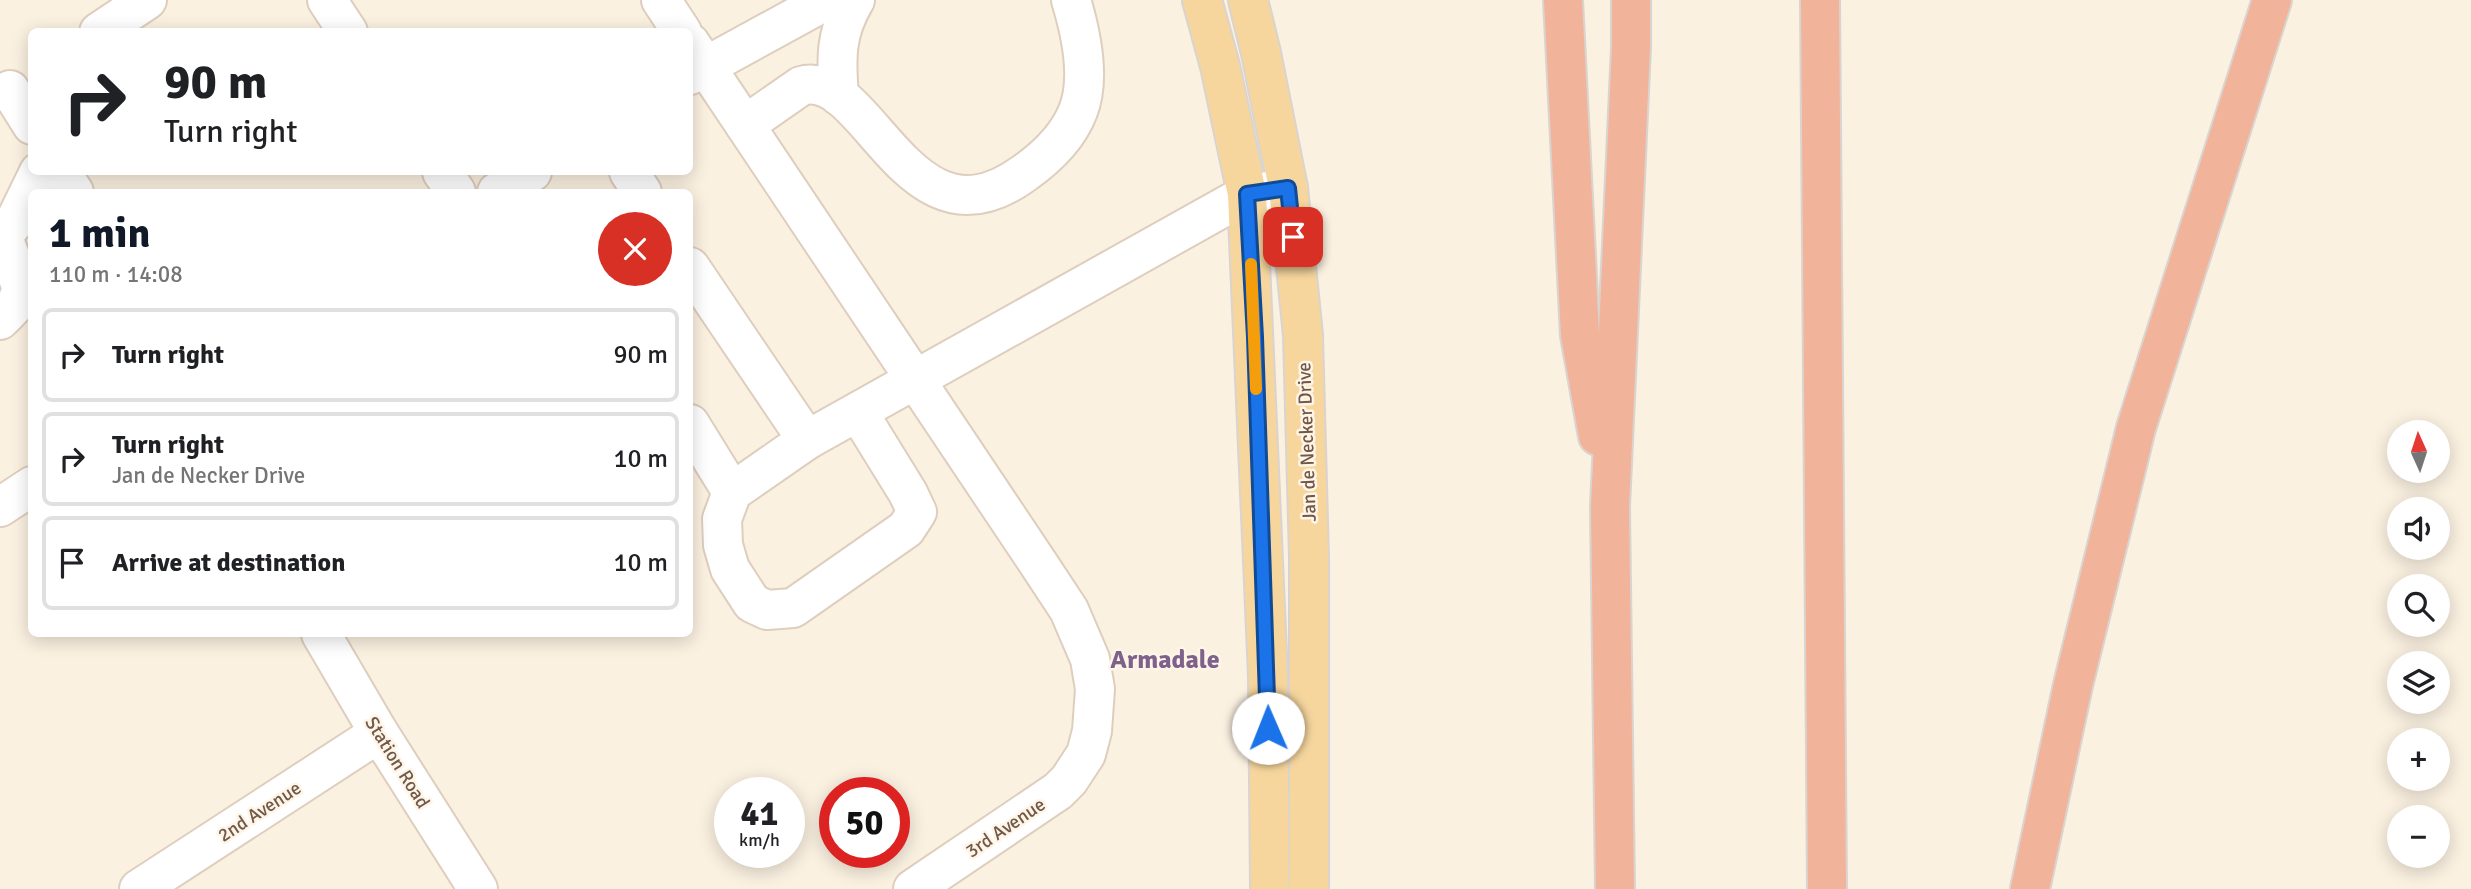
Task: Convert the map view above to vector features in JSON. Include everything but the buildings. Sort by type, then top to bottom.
[{"type":"highway","points":[[1563,0],[1580,335],[1610,507]]},
{"type":"highway","points":[[1615,889],[1610,507],[1631,0]]},
{"type":"highway","points":[[1820,0],[1827,889]]},
{"type":"highway","points":[[2030,889],[2073,685],[2136,428],[2272,0]]},
{"type":"main road","points":[[1202,0],[1220,66],[1247,194],[1268,676],[1270,889]]},
{"type":"main road","name":"Jan de Necker Drive","points":[[1248,0],[1288,188],[1303,335],[1307,464],[1309,889]]},
{"type":"street","points":[[105,28],[147,0]]},
{"type":"street","points":[[327,0],[345,28]]},
{"type":"street","points":[[661,0],[679,28]]},
{"type":"street","points":[[827,0],[695,61],[745,125],[916,380]]},
{"type":"street","points":[[839,96],[836,55],[845,19],[855,0]]},
{"type":"street","points":[[745,125],[801,86],[825,87],[839,96],[871,127],[891,153],[933,185],[958,196],[978,196],[1016,179],[1038,164],[1070,127],[1078,111],[1083,93],[1083,72],[1079,34],[1071,0]]},
{"type":"street","points":[[14,87],[28,117]]},
{"type":"street","points":[[502,189],[527,175]]},
{"type":"street","points":[[858,412],[917,512],[906,529],[793,608],[767,610],[752,603],[730,569],[723,545],[722,519],[732,492],[807,440],[1247,194],[1288,188]]},
{"type":"street","points":[[0,320],[17,304],[21,294],[21,286],[1,238],[21,211],[28,196]]},
{"type":"street","points":[[693,271],[807,440]]},
{"type":"street","name":"3rd Avenue","points":[[913,889],[1058,791],[1069,780],[1086,754],[1092,731],[1096,689],[1090,659],[1074,622],[1038,563],[916,380]]},
{"type":"street","points":[[693,429],[732,492]]},
{"type":"street","points":[[0,507],[28,489]]},
{"type":"street","name":"Station Road","points":[[323,637],[379,733],[478,889]]},
{"type":"street","name":"2nd Avenue","points":[[139,889],[379,733]]},
{"type":"slow traffic","points":[[1251,264],[1256,389]]},
{"type":"district","name":"Armadale","points":[[1165,659]]},
{"type":"route","points":[[1268,728],[1255,337],[1247,194],[1288,188],[1293,237]]}]
